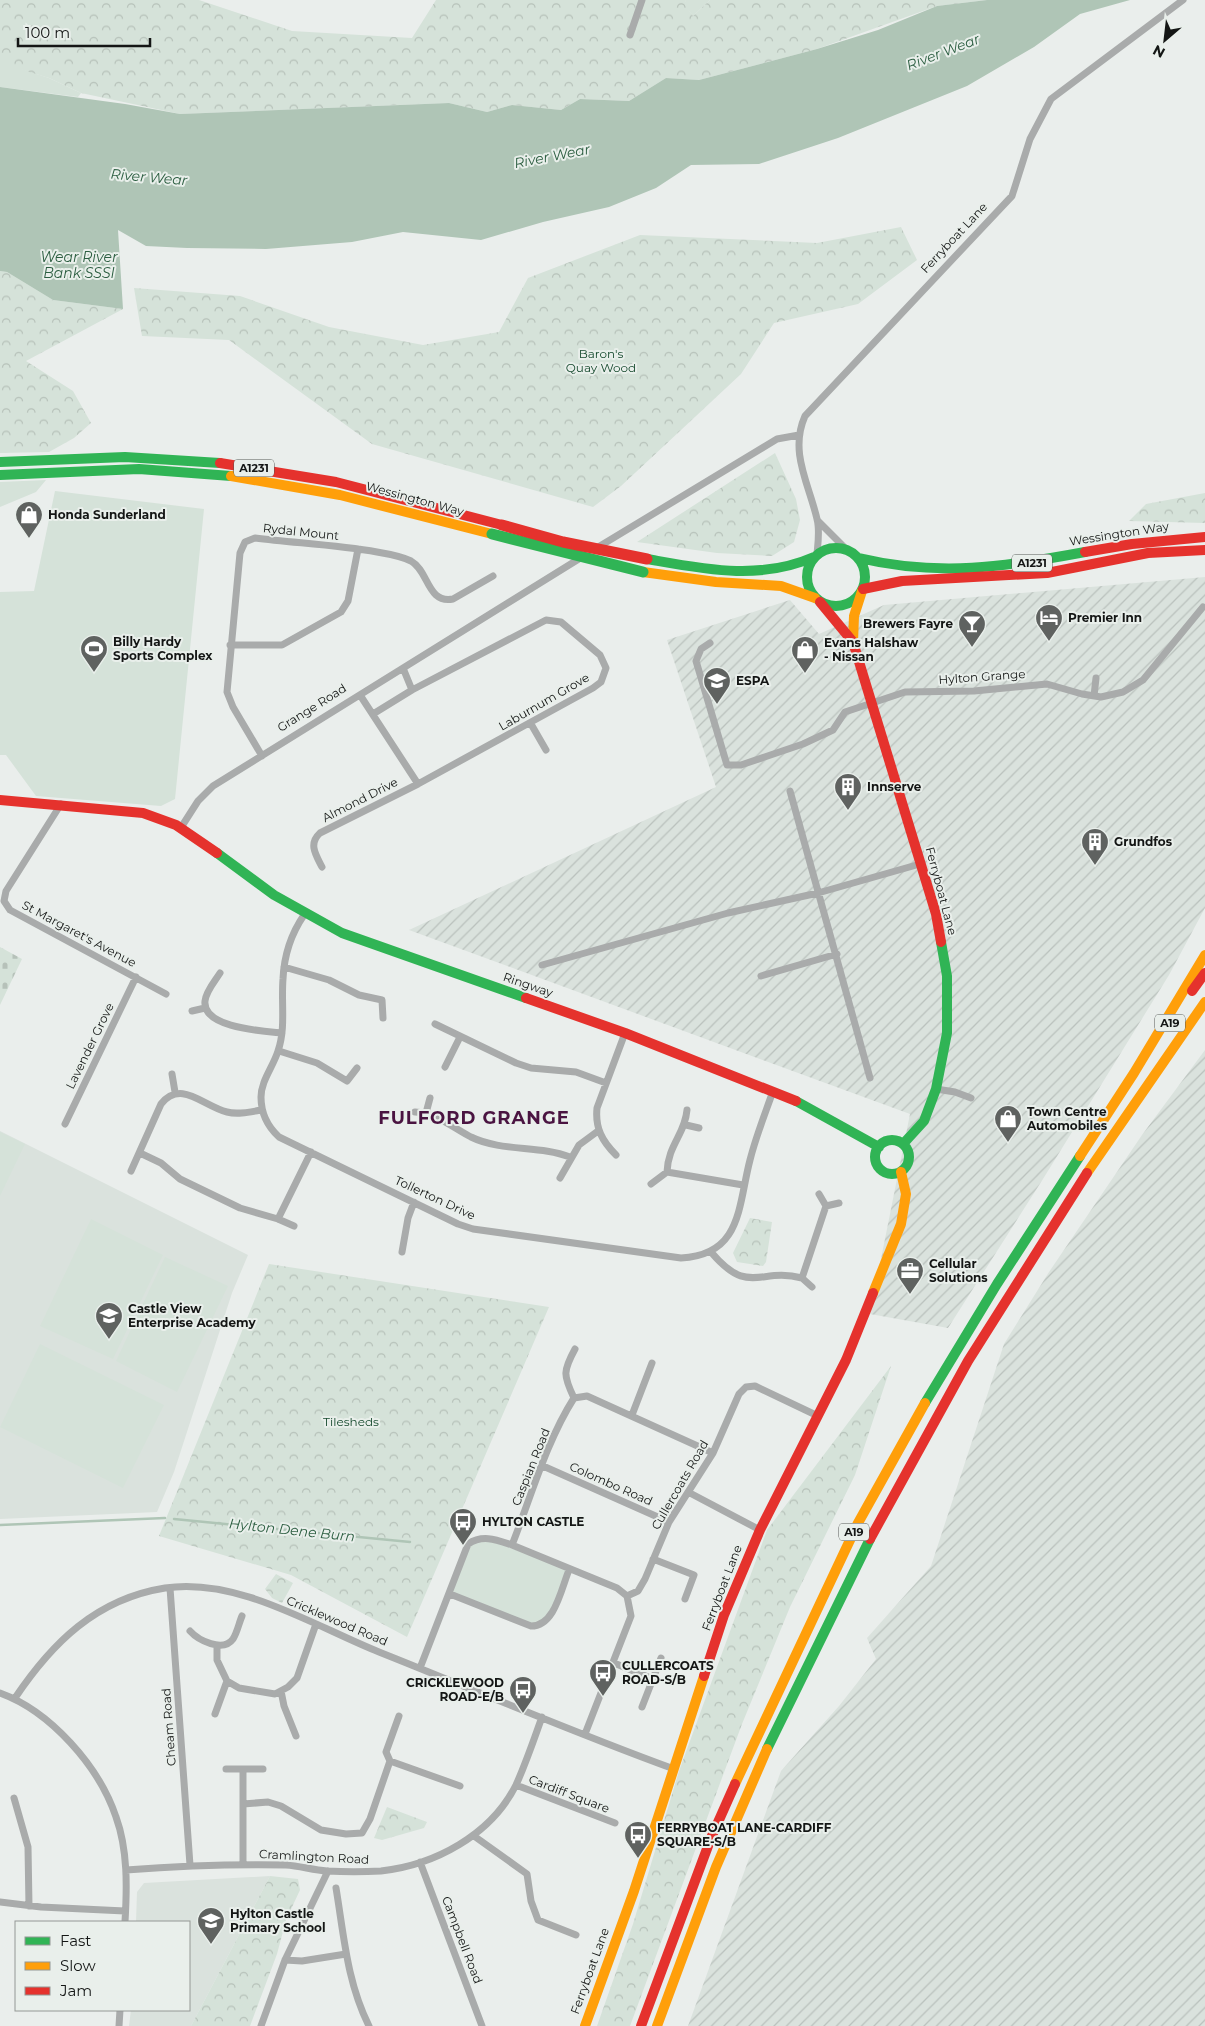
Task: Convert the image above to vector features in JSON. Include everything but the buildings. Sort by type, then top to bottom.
[{"type":"main road","name":"Wessington Way","points":[[0,462],[141,457],[192,460],[316,478],[396,496],[563,542],[647,559],[721,569],[759,571],[799,565],[816,555],[837,547],[846,549],[859,558],[907,569],[952,569],[1032,563],[1123,545],[1205,537]]},
{"type":"main road","name":"Wessington Way","points":[[0,474],[85,471],[186,471],[334,493],[620,568],[708,581],[776,584],[793,587],[829,606],[841,606],[855,600],[863,590],[902,581],[1047,572],[1148,553],[1205,550]]},
{"type":"main road","points":[[816,555],[807,570],[806,579],[809,590],[818,600]]},
{"type":"main road","points":[[859,558],[865,570],[863,590]]},
{"type":"main road","name":"Ferryboat Lane","points":[[863,590],[854,616],[853,642],[936,914],[947,976],[947,1033],[936,1089],[924,1121],[903,1144]]},
{"type":"main road","name":"Ferryboat Lane","points":[[818,600],[853,642]]},
{"type":"main road","points":[[0,800],[61,804],[143,813],[164,818],[182,826]]},
{"type":"main road","name":"Ringway","points":[[182,826],[251,880],[304,915],[372,945],[625,1033],[773,1091],[804,1104],[879,1147]]},
{"type":"main road","points":[[1134,1073],[1205,955]]},
{"type":"main road","name":"A19","points":[[641,2026],[711,1838],[761,1727],[858,1523],[943,1372],[997,1284],[1134,1073],[1205,973]]},
{"type":"main road","name":"A19","points":[[657,2026],[724,1847],[808,1662],[876,1527],[938,1412],[1010,1292],[1085,1175],[1205,1002]]},
{"type":"main road","name":"A19","points":[[1146,1087],[1205,1014]]},
{"type":"main road","points":[[888,1141],[903,1144],[909,1153],[907,1166],[901,1172],[892,1174],[880,1168],[876,1158],[879,1147],[888,1141]]},
{"type":"main road","name":"Ferryboat Lane","points":[[585,2026],[674,1769],[724,1616],[760,1530],[818,1416],[861,1324],[900,1224],[906,1194],[901,1172]]},
{"type":"street","points":[[630,36],[642,0]]},
{"type":"street","name":"Ferryboat Lane","points":[[816,555],[818,521],[801,468],[798,450],[801,425],[809,410],[1012,196],[1030,139],[1051,99],[1183,0]]},
{"type":"street","name":"Grange Road","points":[[182,826],[198,801],[213,786],[626,530],[777,439],[799,435]]},
{"type":"street","name":"Ferryboat Lane","points":[[818,521],[846,549]]},
{"type":"street","name":"Rydal Mount","points":[[262,756],[229,700],[227,684],[240,553],[246,542],[254,538],[358,549],[399,556],[412,561],[419,567],[434,594],[446,600],[453,599],[493,576]]},
{"type":"street","points":[[230,645],[282,645],[341,612],[348,601],[358,549]]},
{"type":"street","name":"Hylton Grange","points":[[710,643],[701,649],[696,661],[727,765],[742,765],[803,744],[833,730],[845,712],[905,692],[974,691],[1047,684],[1094,696],[1123,692],[1143,680],[1203,607]]},
{"type":"street","name":"Laburnum Grove","points":[[373,714],[412,690],[531,626],[546,620],[561,622],[600,655],[606,668],[605,675],[601,682],[593,688],[531,724],[418,784]]},
{"type":"street","points":[[403,668],[412,690]]},
{"type":"street","points":[[1094,696],[1096,678]]},
{"type":"street","points":[[360,695],[418,784]]},
{"type":"street","points":[[531,724],[546,750]]},
{"type":"street","name":"Almond Drive","points":[[322,867],[314,851],[314,843],[320,833],[418,784]]},
{"type":"street","points":[[790,791],[837,954],[870,1078]]},
{"type":"street","name":"St Margaret's Avenue","points":[[61,804],[6,891],[4,902],[10,910],[166,994]]},
{"type":"street","points":[[542,965],[728,914],[818,893],[920,864]]},
{"type":"street","points":[[131,1171],[161,1104],[168,1096],[175,1092],[187,1094],[228,1112],[243,1113],[261,1110],[263,1084],[279,1051],[282,1033],[284,967],[292,936],[304,915]]},
{"type":"street","points":[[761,976],[837,954]]},
{"type":"street","points":[[284,967],[329,980],[359,995],[382,1000],[383,1018]]},
{"type":"street","points":[[220,973],[207,994],[205,1008],[212,1016],[240,1028],[282,1033]]},
{"type":"street","name":"Lavender Grove","points":[[65,1124],[136,977]]},
{"type":"street","points":[[192,1011],[205,1008]]},
{"type":"street","points":[[435,1024],[516,1063],[532,1068],[576,1072],[606,1083]]},
{"type":"street","points":[[616,1155],[602,1139],[598,1131],[596,1119],[597,1108],[625,1033]]},
{"type":"street","points":[[445,1067],[460,1037]]},
{"type":"street","points":[[279,1051],[317,1063],[347,1081],[358,1068]]},
{"type":"street","points":[[172,1074],[175,1092]]},
{"type":"street","points":[[936,1089],[955,1092],[971,1098]]},
{"type":"street","points":[[773,1091],[752,1153],[743,1186],[738,1217],[732,1231],[723,1243],[711,1252],[729,1271],[739,1277],[752,1279],[786,1275],[802,1278],[812,1287]]},
{"type":"street","points":[[426,1112],[430,1098]]},
{"type":"street","name":"Tollerton Drive","points":[[261,1110],[266,1122],[275,1134],[458,1224],[474,1229],[681,1258],[702,1256],[711,1252]]},
{"type":"street","points":[[651,1184],[667,1172],[672,1146],[686,1124],[687,1110]]},
{"type":"street","points":[[415,1112],[426,1112],[472,1137],[494,1144],[556,1152],[570,1157]]},
{"type":"street","points":[[686,1124],[699,1128]]},
{"type":"street","points":[[560,1178],[570,1157],[579,1145],[598,1131]]},
{"type":"street","points":[[278,1219],[311,1152]]},
{"type":"street","points":[[140,1153],[161,1163],[180,1180],[240,1208],[278,1219],[294,1226]]},
{"type":"street","points":[[667,1172],[743,1186]]},
{"type":"street","points":[[802,1278],[826,1206],[819,1194]]},
{"type":"street","points":[[402,1252],[408,1218],[414,1202]]},
{"type":"street","points":[[826,1206],[839,1203]]},
{"type":"street","points":[[575,1349],[564,1369],[566,1382],[574,1398],[587,1396],[713,1453]]},
{"type":"street","points":[[632,1415],[652,1363]]},
{"type":"street","name":"Cullercoats Road","points":[[628,1596],[638,1591],[669,1522],[713,1453],[739,1394],[746,1388],[755,1386],[818,1416]]},
{"type":"street","name":"Caspian Road","points":[[512,1545],[566,1411],[574,1398]]},
{"type":"street","name":"Colombo Road","points":[[543,1466],[669,1522]]},
{"type":"street","points":[[688,1492],[760,1530]]},
{"type":"street","points":[[420,1668],[468,1544],[484,1538],[496,1539],[512,1545],[569,1570],[617,1588],[628,1596],[631,1616],[585,1734]]},
{"type":"street","points":[[653,1558],[694,1575],[685,1598]]},
{"type":"street","points":[[450,1594],[531,1626],[538,1626],[551,1616],[569,1570]]},
{"type":"street","name":"Cricklewood Road","points":[[15,1698],[34,1670],[56,1645],[86,1619],[124,1600],[170,1588],[192,1587],[241,1593],[420,1668],[674,1769]]},
{"type":"street","name":"Cheam Road","points":[[170,1588],[190,1865]]},
{"type":"street","points":[[190,1631],[195,1636],[217,1646],[233,1640],[242,1616]]},
{"type":"street","points":[[217,1646],[217,1660],[227,1681],[239,1688],[275,1694],[288,1687],[298,1678],[316,1624]]},
{"type":"street","points":[[642,1707],[661,1658]]},
{"type":"street","points":[[614,1663],[652,1679]]},
{"type":"street","points":[[214,1714],[227,1681]]},
{"type":"street","points":[[281,1691],[284,1706],[296,1736]]},
{"type":"street","points":[[0,1693],[15,1698],[51,1723],[90,1766],[116,1817],[126,1870],[125,1921]]},
{"type":"street","points":[[243,1804],[268,1802],[281,1806],[321,1830],[346,1834],[362,1833],[370,1819],[390,1761],[386,1752],[399,1716]]},
{"type":"street","name":"Cramlington Road","points":[[126,1870],[190,1865],[288,1865],[328,1871],[380,1871],[420,1862],[444,1854],[474,1836],[498,1812],[516,1785],[542,1717]]},
{"type":"street","points":[[390,1761],[460,1786]]},
{"type":"street","points":[[226,1769],[263,1770]]},
{"type":"street","points":[[243,1770],[243,1865]]},
{"type":"street","name":"Cardiff Square","points":[[516,1785],[616,1823]]},
{"type":"street","points":[[14,1798],[28,1847],[29,1906]]},
{"type":"street","points":[[474,1836],[527,1874],[531,1901],[538,1920],[576,1935]]},
{"type":"street","name":"Campbell Road","points":[[420,1862],[482,2026]]},
{"type":"street","points":[[260,2026],[285,1960],[328,1871]]},
{"type":"street","points":[[336,1888],[348,1970],[361,2011],[369,2026]]},
{"type":"street","points":[[0,1902],[29,1906],[125,1911]]},
{"type":"street","points":[[285,1960],[302,1961],[346,1954]]},
{"type":"street","points":[[119,2026],[120,2011]]},
{"type":"shaded area","points":[[1205,577],[1205,908],[1169,975],[948,1328],[870,1314],[910,1114],[409,930],[716,787],[667,640],[790,600],[819,634],[884,605]]},
{"type":"shaded area","points":[[1205,1050],[1205,2026],[688,2026],[781,1771],[839,1706],[876,1659],[867,1638],[931,1566],[1004,1344],[1049,1272],[1142,1135]]},
{"type":"shaded area","name":"Castle View Enterprise Academy","points":[[0,1131],[248,1255],[232,1293],[174,1472],[157,1512],[0,1519]]},
{"type":"shaded area","name":"Hylton Castle Primary School","points":[[270,1876],[191,2026],[129,2026],[131,2011],[190,2011],[190,1921],[136,1921],[137,1892],[144,1883]]},
{"type":"green space","points":[[0,0],[199,0],[292,31],[412,38],[436,0],[686,0],[685,5],[693,16],[710,0],[987,0],[937,6],[817,49],[699,80],[666,78],[629,101],[580,99],[561,110],[512,105],[487,112],[449,103],[180,114],[81,93],[49,78],[0,63]]},
{"type":"green space","points":[[686,0],[710,0],[693,16],[684,5]]},
{"type":"green space","points":[[0,62],[49,78],[81,93],[78,97],[0,87]]},
{"type":"green space","name":"Baron's Quay Wood","points":[[901,227],[917,260],[858,304],[774,323],[741,374],[621,486],[593,507],[372,444],[229,340],[142,336],[134,288],[240,296],[329,327],[423,345],[499,332],[528,278],[640,235],[817,243]]},
{"type":"green space","points":[[0,271],[7,272],[53,300],[123,309],[26,361],[73,391],[91,423],[74,438],[49,452],[0,453]]},
{"type":"green space","points":[[775,453],[796,499],[800,520],[794,542],[772,556],[717,553],[637,542]]},
{"type":"green space","points":[[46,480],[36,492],[0,507],[0,482]]},
{"type":"green space","name":"Billy Hardy Sports Complex","points":[[55,491],[204,509],[175,799],[161,806],[36,796],[6,755],[0,755],[0,592],[34,591]]},
{"type":"green space","points":[[1205,493],[1205,523],[1129,521],[1146,504]]},
{"type":"green space","points":[[0,947],[22,959],[0,1005]]},
{"type":"green space","points":[[0,1132],[25,1144],[0,1196]]},
{"type":"green space","points":[[750,1218],[772,1222],[766,1262],[763,1266],[737,1262],[733,1253]]},
{"type":"green space","points":[[91,1219],[163,1255],[113,1359],[40,1326]]},
{"type":"green space","points":[[165,1257],[228,1286],[177,1392],[116,1361]]},
{"type":"green space","name":"Tilesheds","points":[[269,1264],[549,1307],[407,1637],[291,1575],[159,1536]]},
{"type":"green space","points":[[40,1344],[164,1405],[123,1488],[0,1427]]},
{"type":"green space","points":[[891,1366],[855,1475],[790,1607],[742,1724],[630,2026],[597,2026],[633,1924],[679,1771],[767,1530]]},
{"type":"green space","points":[[484,1538],[569,1570],[551,1616],[538,1626],[450,1594],[468,1544]]},
{"type":"green space","points":[[276,1574],[293,1583],[282,1603],[272,1598],[265,1589]]},
{"type":"green space","points":[[387,1807],[427,1822],[424,1828],[382,1840],[374,1838]]},
{"type":"green space","points":[[270,1876],[298,1879],[300,1890],[286,1920],[277,1954],[250,2026],[191,2026]]},
{"type":"water","points":[[987,0],[1130,0],[1080,14],[1034,47],[967,86],[838,138],[759,164],[691,165],[656,188],[609,207],[543,222],[481,240],[403,232],[352,242],[266,249],[187,248],[146,246],[118,230],[123,309],[53,300],[7,272],[0,271],[0,87],[125,104],[180,114],[449,103],[487,112],[512,105],[561,110],[580,99],[629,101],[666,78],[699,80],[817,49],[878,30],[937,6]]},
{"type":"waterway","name":"Hylton Dene Burn","points":[[0,1525],[165,1518]]},
{"type":"waterway","name":"Hylton Dene Burn","points":[[174,1519],[410,1542]]},
{"type":"traffic: fast","points":[[0,462],[125,457],[220,463]]},
{"type":"traffic: fast","points":[[0,475],[139,469],[231,476]]},
{"type":"traffic: fast","points":[[492,534],[643,572]]},
{"type":"traffic: fast","points":[[830,548],[842,548],[857,556],[865,571],[865,577],[865,583],[857,598],[842,606],[830,606],[815,598],[807,583],[807,571],[815,556],[830,548]]},
{"type":"traffic: fast","points":[[859,558],[917,567],[972,568],[999,566],[1085,552]]},
{"type":"traffic: fast","points":[[647,559],[710,569],[752,571],[773,569],[814,557]]},
{"type":"traffic: fast","points":[[217,853],[274,895],[342,933],[526,998]]},
{"type":"traffic: fast","points":[[903,1144],[924,1121],[936,1089],[947,1033],[947,976],[941,942]]},
{"type":"traffic: fast","points":[[796,1101],[879,1147]]},
{"type":"traffic: fast","points":[[892,1140],[904,1145],[909,1157],[904,1169],[892,1174],[880,1169],[875,1157],[880,1145],[892,1140]]},
{"type":"traffic: fast","points":[[925,1403],[997,1284],[1080,1156]]},
{"type":"traffic: fast","points":[[767,1749],[870,1539]]},
{"type":"traffic: slow","points":[[231,476],[340,495],[492,534]]},
{"type":"traffic: slow","points":[[643,572],[716,582],[781,586],[815,598]]},
{"type":"traffic: slow","points":[[853,642],[854,616],[862,591]]},
{"type":"traffic: slow","points":[[1080,1156],[1134,1073],[1205,955]]},
{"type":"traffic: slow","points":[[1087,1173],[1205,1002]]},
{"type":"traffic: slow","points":[[873,1293],[901,1224],[906,1194],[901,1172]]},
{"type":"traffic: slow","points":[[735,1784],[858,1523],[925,1403]]},
{"type":"traffic: slow","points":[[585,2026],[634,1891],[704,1676]]},
{"type":"traffic: slow","points":[[657,2026],[716,1867],[767,1749]]},
{"type":"traffic: jam","points":[[220,463],[336,482],[502,525]]},
{"type":"traffic: jam","points":[[502,525],[563,542],[647,559]]},
{"type":"traffic: jam","points":[[1085,552],[1132,544],[1205,537]]},
{"type":"traffic: jam","points":[[863,589],[902,581],[1047,573],[1148,553],[1205,550]]},
{"type":"traffic: jam","points":[[820,602],[853,642],[936,914],[941,942]]},
{"type":"traffic: jam","points":[[0,800],[143,813],[176,825],[217,853]]},
{"type":"traffic: jam","points":[[1192,991],[1205,973]]},
{"type":"traffic: jam","points":[[526,998],[625,1033],[796,1101]]},
{"type":"traffic: jam","points":[[870,1539],[968,1361],[1087,1173]]},
{"type":"traffic: jam","points":[[704,1676],[724,1615],[760,1530],[846,1360],[873,1293]]},
{"type":"traffic: jam","points":[[641,2026],[711,1838],[735,1784]]},
{"type":"place","name":"Honda Sunderland","points":[[29,539]]},
{"type":"place","name":"Premier Inn","points":[[1049,642]]},
{"type":"place","name":"Brewers Fayre","points":[[972,648]]},
{"type":"place","name":"Billy Hardy Sports Complex","points":[[94,673]]},
{"type":"place","name":"Evans Halshaw - Nissan","points":[[805,674]]},
{"type":"place","name":"ESPA","points":[[717,705]]},
{"type":"place","name":"Innserve","points":[[848,811]]},
{"type":"place","name":"Grundfos","points":[[1095,866]]},
{"type":"place","name":"Town Centre Automobiles","points":[[1008,1143]]},
{"type":"place","name":"Cellular Solutions","points":[[910,1295]]},
{"type":"place","name":"Castle View Enterprise Academy","points":[[109,1340]]},
{"type":"place","name":"HYLTON CASTLE","points":[[463,1546]]},
{"type":"place","name":"CULLERCOATS ROAD-S/B","points":[[603,1697]]},
{"type":"place","name":"CRICKLEWOOD ROAD-E/B","points":[[523,1714]]},
{"type":"place","name":"FERRYBOAT LANE-CARDIFF SQUARE-S/B","points":[[638,1859]]},
{"type":"place","name":"Hylton Castle Primary School","points":[[211,1945]]},
{"type":"district","name":"FULFORD GRANGE","points":[[474,1118]]},
{"type":"water label","name":"River Wear","points":[[943,52]]},
{"type":"water label","name":"River Wear","points":[[552,156]]},
{"type":"water label","name":"River Wear","points":[[149,177]]},
{"type":"water label","name":"Wear River Bank SSSI","points":[[79,266]]}]
